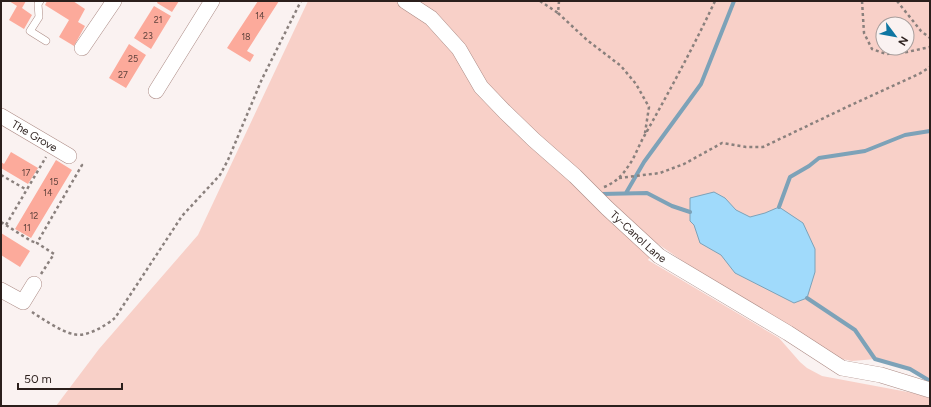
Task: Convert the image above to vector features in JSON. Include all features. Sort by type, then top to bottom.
[{"type":"street","points":[[156,91],[212,1]]},
{"type":"street","name":"Ty-Canol Lane","points":[[405,1],[430,18],[458,49],[481,86],[534,140],[575,176],[659,256],[788,333],[842,368],[881,375],[930,390]]},
{"type":"street","points":[[82,48],[107,3]]},
{"type":"street","name":"The Grove","points":[[1,116],[69,156]]},
{"type":"street","points":[[1,290],[23,302],[34,284]]},
{"type":"lane","points":[[40,1],[38,4],[39,17],[30,31],[46,41]]},
{"type":"path","points":[[23,302],[32,313],[73,335],[84,334],[107,324],[115,318],[182,216],[220,175],[231,153],[262,79],[301,1]]},
{"type":"path","points":[[540,1],[558,13],[588,40],[621,66],[636,84],[649,107],[645,135]]},
{"type":"path","points":[[558,13],[559,1]]},
{"type":"path","points":[[591,191],[612,184],[628,168],[675,83],[715,1]]},
{"type":"path","points":[[862,1],[864,33],[872,49],[886,54],[907,52],[930,47]]},
{"type":"path","points":[[897,1],[921,31],[930,38]]},
{"type":"path","points":[[619,178],[660,173],[684,164],[722,143],[763,148],[919,74],[930,67]]},
{"type":"path","points":[[6,225],[52,146]]},
{"type":"path","points":[[37,243],[82,165],[69,156]]},
{"type":"path","points":[[1,175],[26,190]]},
{"type":"path","points":[[1,222],[54,254],[34,284]]},
{"type":"shaded area","points":[[308,1],[930,1],[930,381],[910,369],[876,359],[852,361],[837,358],[703,275],[658,244],[648,260],[779,338],[800,362],[807,368],[822,376],[913,393],[930,398],[930,406],[56,406],[99,349],[198,235]]},
{"type":"water","points":[[714,192],[725,198],[736,210],[750,217],[779,207],[803,223],[815,249],[815,272],[807,298],[794,303],[735,273],[721,255],[700,243],[694,225],[690,221],[690,198]]},
{"type":"building","points":[[9,1],[26,1],[22,8],[32,15],[24,29],[9,20],[17,6]]},
{"type":"building","points":[[47,1],[73,1],[85,9],[78,22],[85,26],[74,46],[59,37],[69,20],[45,5]]},
{"type":"building","points":[[158,1],[179,1],[172,12],[157,3]]},
{"type":"building","points":[[258,1],[279,1],[247,51],[254,55],[250,62],[227,48]]},
{"type":"building","points":[[154,6],[171,16],[151,49],[134,38]]},
{"type":"building","points":[[129,44],[146,55],[126,88],[109,78]]},
{"type":"building","points":[[11,152],[38,168],[28,184],[1,168],[1,162],[4,164]]},
{"type":"building","points":[[56,160],[72,170],[31,238],[15,229]]},
{"type":"building","points":[[1,233],[30,251],[20,267],[1,255]]},
{"type":"waterway","points":[[626,193],[644,162],[701,84],[734,1]]},
{"type":"waterway","points":[[779,207],[790,177],[809,166],[819,158],[865,151],[905,135],[930,131]]},
{"type":"waterway","points":[[601,194],[647,193],[672,206],[690,212]]},
{"type":"waterway","points":[[807,298],[855,330],[875,359],[910,369],[930,381]]}]
